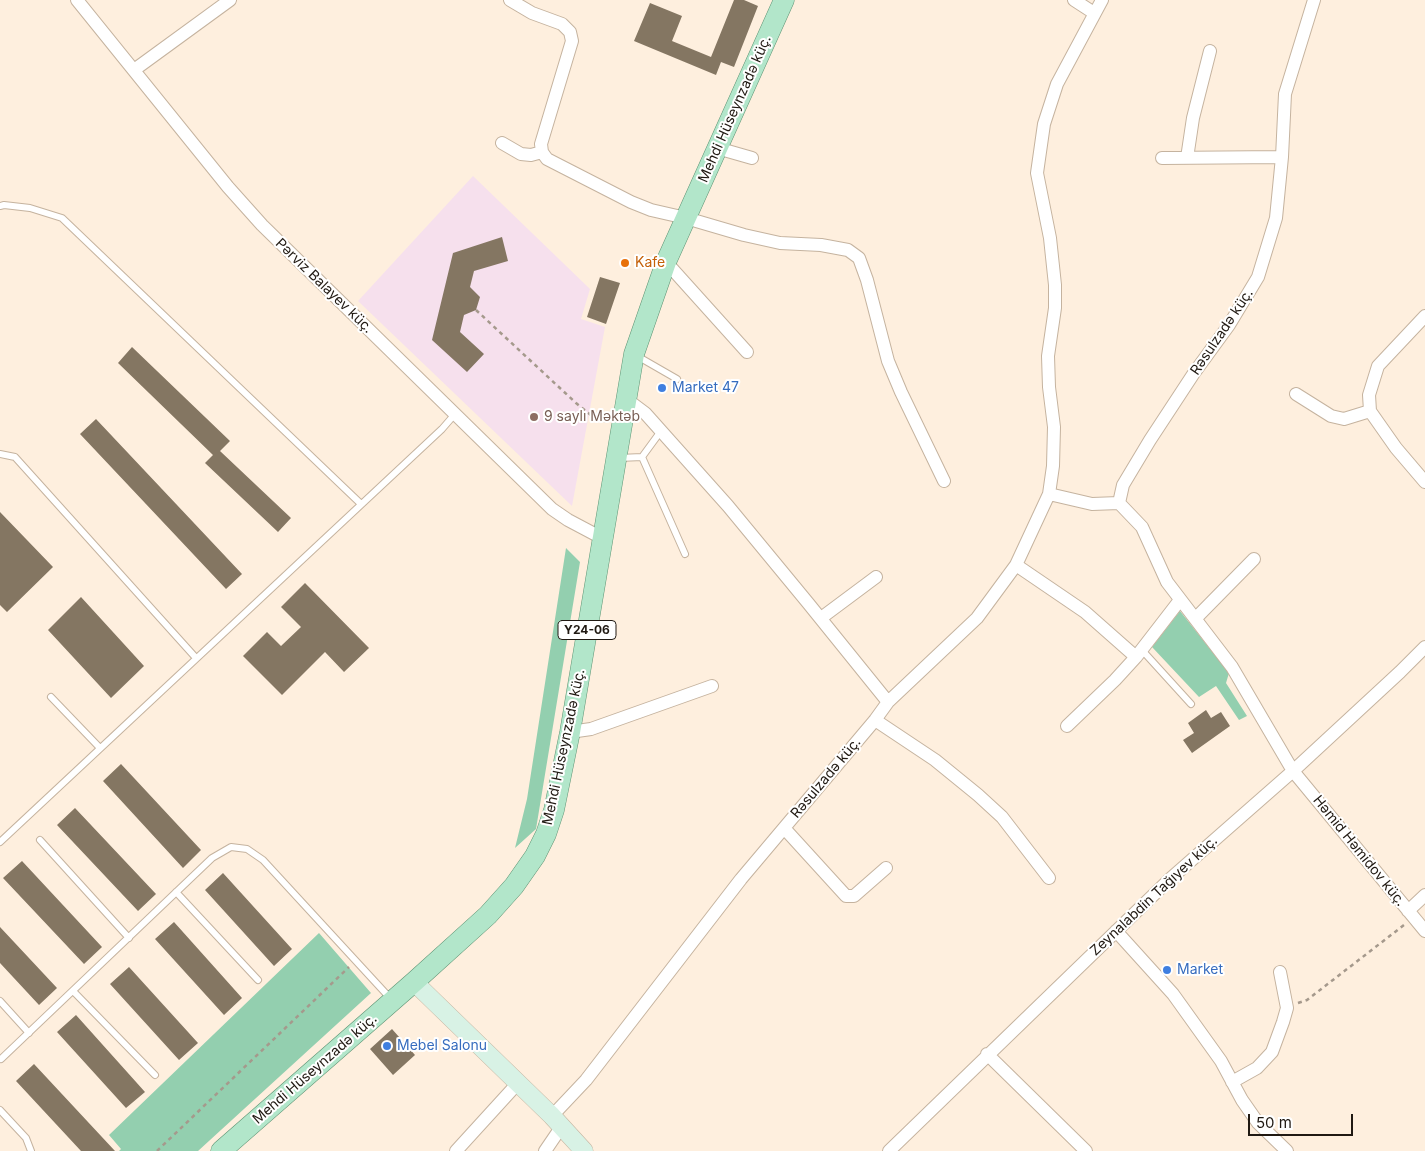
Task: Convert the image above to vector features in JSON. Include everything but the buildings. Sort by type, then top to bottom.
[{"type":"main road","name":"Mehdi Hüseynzadə küç.","points":[[221,1151],[414,982],[488,914],[514,886],[536,856],[554,810],[570,732],[625,398],[634,354],[666,262],[784,0]]},
{"type":"main road","points":[[414,982],[557,1121],[584,1151]]},
{"type":"street","name":"Pərviz Balayev küç.","points":[[77,0],[228,187],[262,225],[552,509],[602,538]]},
{"type":"street","points":[[134,70],[230,0]]},
{"type":"street","points":[[510,0],[532,13],[562,24],[570,32],[572,41],[541,144],[542,152],[547,159],[631,202],[651,210],[780,243],[821,245],[848,250],[859,258],[867,280],[888,361],[944,481]]},
{"type":"street","points":[[1074,0],[1094,13]]},
{"type":"street","points":[[1102,0],[1057,84],[1044,124],[1037,173],[1050,238],[1055,285],[1055,308],[1048,356],[1049,388],[1054,426],[1053,466],[1049,494],[1092,504],[1119,502],[1142,527],[1167,582],[1232,667],[1293,771]]},
{"type":"street","name":"Rəsulzadə küç.","points":[[1119,502],[1123,485],[1150,440],[1194,373],[1229,325],[1258,277],[1276,218],[1282,157],[1285,94],[1314,0]]},
{"type":"street","points":[[1187,158],[1193,118],[1210,51]]},
{"type":"street","points":[[502,143],[521,154],[531,155],[542,152]]},
{"type":"street","points":[[718,148],[752,158]]},
{"type":"street","points":[[1162,158],[1282,157]]},
{"type":"street","points":[[666,262],[747,352]]},
{"type":"street","points":[[1425,316],[1378,366],[1369,394],[1370,411],[1402,456],[1425,482]]},
{"type":"street","points":[[1296,394],[1332,416],[1344,418],[1370,411]]},
{"type":"street","points":[[625,398],[645,413],[728,506],[888,702]]},
{"type":"street","name":"Rəsulzadə küç.","points":[[545,1151],[557,1121],[586,1080],[741,878],[875,720],[888,702],[977,618],[1016,566],[1049,494]]},
{"type":"street","points":[[1195,619],[1254,559]]},
{"type":"street","points":[[1016,566],[1085,612],[1139,653]]},
{"type":"street","points":[[821,618],[876,576]]},
{"type":"street","points":[[1067,726],[1115,680],[1139,653],[1180,600]]},
{"type":"street","name":"Zeynalabdin Tağıyev küç.","points":[[889,1151],[1116,931],[1212,841],[1293,771],[1425,647]]},
{"type":"street","points":[[570,732],[591,729],[712,686]]},
{"type":"street","points":[[875,720],[935,760],[978,795],[1002,817],[1049,878]]},
{"type":"street","name":"Həmid Həmidov küç.","points":[[1293,771],[1425,931]]},
{"type":"street","points":[[784,828],[846,896],[854,896],[886,868]]},
{"type":"street","points":[[1411,915],[1425,895]]},
{"type":"street","points":[[1116,931],[1173,994],[1221,1061],[1242,1100],[1279,1148]]},
{"type":"street","points":[[1232,1082],[1257,1068],[1272,1052],[1284,1022],[1287,1008],[1280,972]]},
{"type":"street","points":[[987,1054],[1086,1151]]},
{"type":"street","points":[[456,1151],[518,1083]]},
{"type":"lane","points":[[0,206],[30,208],[62,218],[361,504]]},
{"type":"lane","points":[[634,354],[677,379]]},
{"type":"lane","points":[[0,842],[442,429],[455,414]]},
{"type":"lane","points":[[642,457],[661,431]]},
{"type":"lane","points":[[0,454],[16,457],[31,476],[196,658]]},
{"type":"lane","points":[[616,458],[642,457]]},
{"type":"lane","points":[[642,457],[685,554]]},
{"type":"lane","points":[[1139,653],[1191,704]]},
{"type":"lane","points":[[51,697],[100,748]]},
{"type":"lane","points":[[40,840],[129,938]]},
{"type":"lane","points":[[1,1059],[212,858],[231,847],[247,848],[263,860],[392,1001]]},
{"type":"lane","points":[[176,892],[258,980]]},
{"type":"lane","points":[[73,991],[155,1075]]},
{"type":"lane","points":[[0,1001],[29,1032]]},
{"type":"lane","points":[[0,1110],[26,1138],[31,1151]]},
{"type":"path","points":[[476,310],[592,416],[621,426]]},
{"type":"path","points":[[1287,1008],[1307,1000],[1411,915]]},
{"type":"path","points":[[157,1151],[349,967]]},
{"type":"shaded area","name":"9 saylı Məktəb","points":[[473,176],[590,289],[581,319],[605,327],[572,506],[358,301]]},
{"type":"green space","points":[[566,548],[580,562],[536,829],[515,848],[527,799]]},
{"type":"green space","points":[[1180,611],[1229,673],[1226,683],[1247,716],[1239,720],[1216,686],[1199,697],[1152,647]]},
{"type":"green space","points":[[319,933],[371,993],[198,1151],[119,1151],[121,1149],[109,1135]]},
{"type":"place","name":"Kafe","points":[[625,263]]},
{"type":"place","name":"Market 47","points":[[662,388]]},
{"type":"place","name":"9 saylı Məktəb","points":[[534,417]]},
{"type":"place","name":"Market","points":[[1167,970]]},
{"type":"place","name":"Mebel Salonu","points":[[387,1046]]}]
